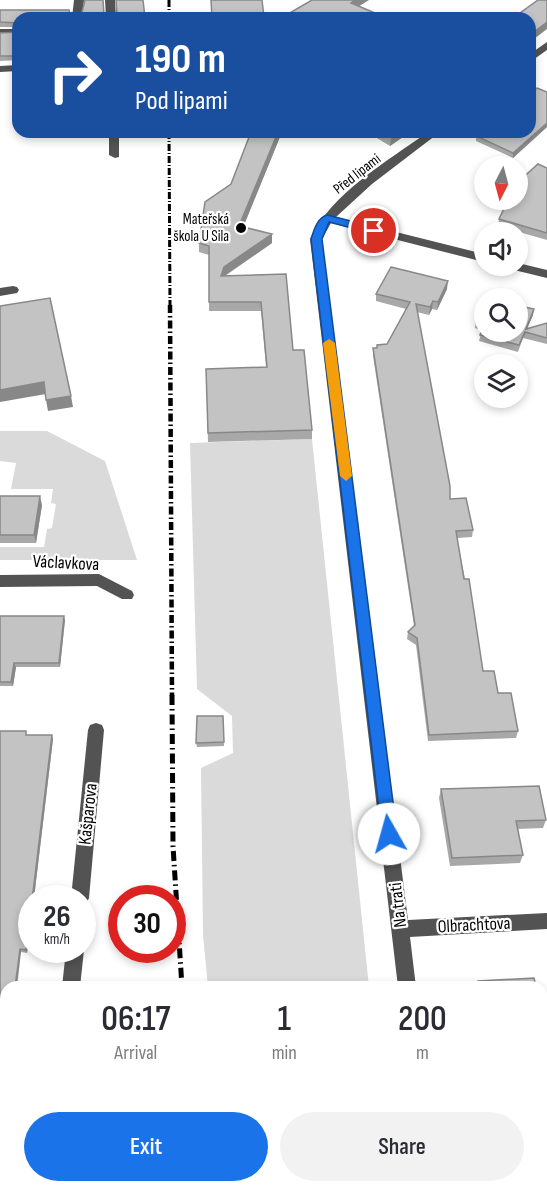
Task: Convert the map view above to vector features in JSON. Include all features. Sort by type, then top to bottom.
[{"type":"street","points":[[114,138],[115,155]]},
{"type":"street","name":"Před lipami","points":[[327,218],[427,138]]},
{"type":"street","points":[[327,218],[474,255]]},
{"type":"street","name":"Na trati","points":[[327,218],[318,233],[317,247],[406,981]]},
{"type":"street","points":[[528,269],[547,274]]},
{"type":"street","name":"Václavkova","points":[[0,580],[99,580],[127,595]]},
{"type":"street","name":"Kašparova","points":[[81,885],[96,730]]},
{"type":"street","name":"Olbrachtova","points":[[401,929],[547,921]]},
{"type":"street","points":[[72,981],[74,963]]},
{"type":"shaded area","points":[[0,431],[47,431],[105,461],[137,560],[0,560],[0,547],[44,547],[47,529],[52,528],[56,504],[51,503],[53,489],[11,489],[16,463],[0,461]]},
{"type":"shaded area","points":[[312,439],[368,981],[207,981],[203,935],[201,768],[233,753],[232,716],[197,689],[190,443]]},
{"type":"building","points":[[85,0],[103,0],[104,12],[82,12]]},
{"type":"building","points":[[116,0],[143,0],[144,12],[117,12]]},
{"type":"building","points":[[211,0],[262,0],[263,12],[212,12]]},
{"type":"building","points":[[312,0],[355,0],[351,3],[373,12],[291,12]]},
{"type":"building","points":[[538,0],[547,0],[547,22],[536,30],[536,12],[521,12]]},
{"type":"building","points":[[0,10],[69,10],[69,12],[12,12],[12,23],[0,22]]},
{"type":"building","points":[[12,32],[12,56],[0,56],[0,33]]},
{"type":"building","points":[[536,89],[547,92],[547,123],[536,133]]},
{"type":"building","points":[[249,138],[276,138],[239,226],[272,234],[224,267],[221,276],[286,274],[293,350],[304,350],[312,430],[208,433],[206,369],[267,367],[261,302],[209,302],[209,246],[199,243],[205,202],[231,184]]},
{"type":"building","points":[[480,138],[530,138],[513,153]]},
{"type":"building","points":[[538,164],[547,168],[547,233],[528,227],[528,222],[509,222],[499,219],[503,210],[528,210],[528,173]]},
{"type":"building","points":[[391,267],[448,281],[438,302],[433,301],[430,307],[416,304],[450,486],[450,499],[466,498],[473,530],[456,531],[464,579],[469,579],[483,671],[494,671],[498,693],[511,693],[518,731],[429,735],[417,638],[408,632],[415,625],[373,348],[387,344],[410,302],[376,294]]},
{"type":"building","points":[[50,298],[71,396],[46,400],[44,382],[0,390],[0,306]]},
{"type":"building","points":[[528,308],[534,309],[528,324]]},
{"type":"building","points":[[547,323],[547,338],[528,333],[528,328]]},
{"type":"building","points":[[0,496],[40,496],[34,535],[0,535]]},
{"type":"building","points":[[0,616],[64,616],[59,663],[14,663],[11,682],[0,682]]},
{"type":"building","points":[[197,716],[223,716],[224,742],[196,743]]},
{"type":"building","points":[[0,731],[26,731],[26,735],[52,735],[34,885],[18,885],[18,963],[16,981],[0,981]]},
{"type":"building","points":[[539,786],[546,820],[516,821],[523,855],[452,858],[441,789]]},
{"type":"building","points":[[534,978],[535,981],[478,981]]},
{"type":"railway","points":[[169,0],[169,12]]},
{"type":"railway","points":[[169,138],[170,306]]},
{"type":"railway","points":[[170,305],[172,696]]},
{"type":"railway","points":[[172,695],[173,846],[182,981]]},
{"type":"slow traffic","points":[[329,343],[346,476]]},
{"type":"place","name":"Mateřská škola U Sila","points":[[241,228]]},
{"type":"route","points":[[374,231],[327,218],[319,228],[316,239],[389,834]]}]
